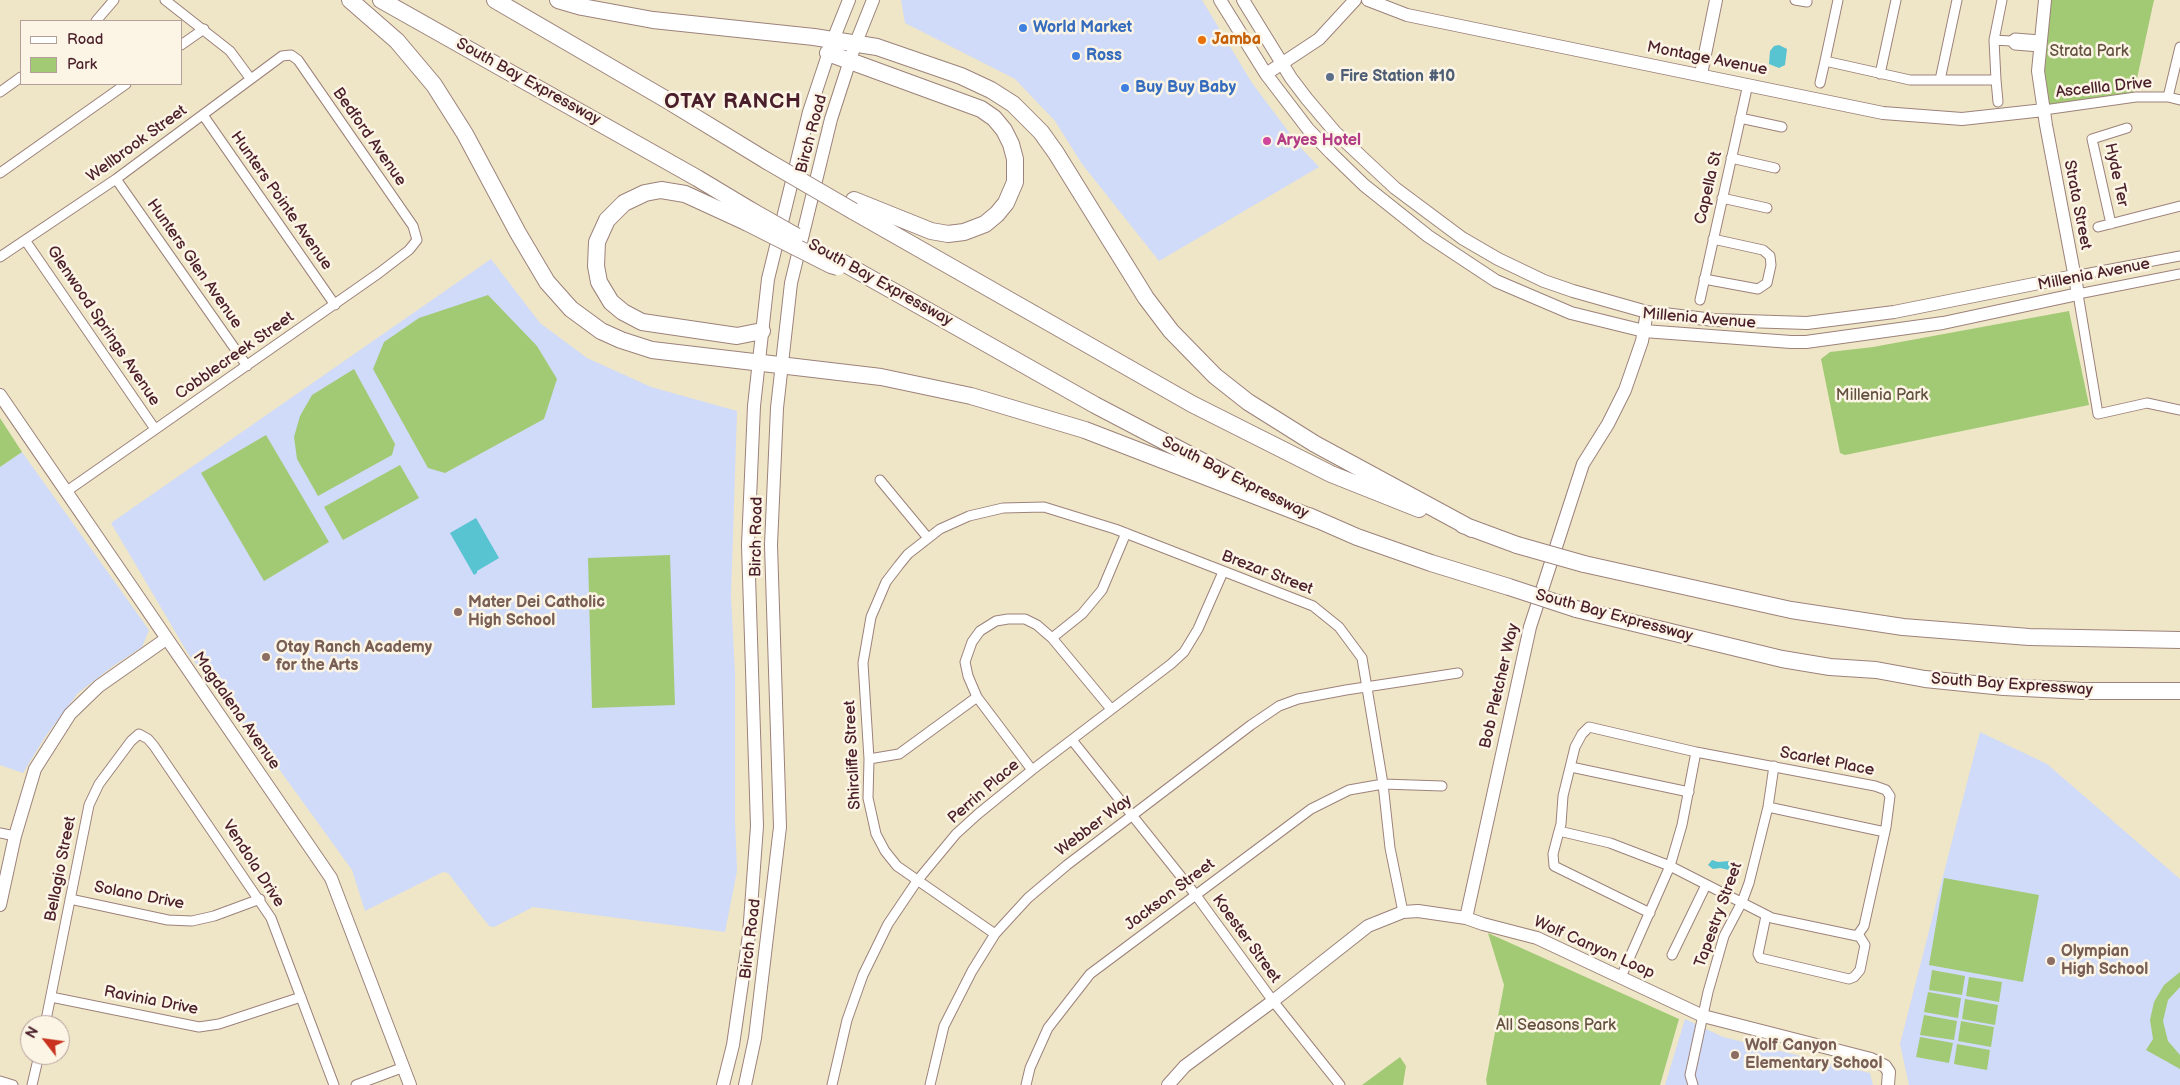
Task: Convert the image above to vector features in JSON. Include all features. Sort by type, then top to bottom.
[{"type":"highway","points":[[350,0],[397,42],[434,86],[465,134],[537,266],[554,292],[571,309],[601,331],[642,347],[911,382],[1000,404],[1084,430],[1318,520]]},
{"type":"highway","name":"South Bay Expressway","points":[[381,0],[698,178],[749,217],[831,265],[839,264],[857,270],[1095,405],[1318,520],[1357,537],[1431,563],[1576,609],[1782,659],[1876,670],[1925,679],[2004,687],[2083,691],[2180,691]]},
{"type":"highway","points":[[495,0],[771,163],[854,206],[1218,418],[1359,486],[1472,529],[1517,545],[1584,564],[1782,608],[1903,627],[2029,637],[2180,640]]},
{"type":"highway","points":[[558,0],[582,7],[653,20],[831,47],[852,53],[988,113],[1008,137],[1014,151],[1016,166],[1013,189],[1002,209],[985,224],[964,232],[948,234],[931,231],[854,206]]},
{"type":"highway","points":[[852,53],[890,51],[961,76],[991,90],[1013,104],[1049,142],[1146,298],[1171,331],[1200,362],[1248,402],[1315,444],[1472,529]]},
{"type":"highway","points":[[749,217],[685,194],[661,190],[640,194],[624,203],[607,220],[597,242],[596,266],[600,282],[611,302],[623,312],[642,322],[737,336],[762,331]]},
{"type":"street","points":[[97,20],[114,0]]},
{"type":"street","points":[[165,0],[230,51],[250,78]]},
{"type":"street","name":"Birch Road","points":[[723,1085],[733,1045],[749,934],[757,826],[748,545],[754,406],[758,363],[768,279],[809,112],[849,0]]},
{"type":"street","name":"Birch Road","points":[[745,1085],[756,1029],[780,827],[771,545],[777,408],[791,283],[831,119],[852,53],[874,0]]},
{"type":"street","name":"Millenia Avenue","points":[[1220,0],[1266,74],[1308,129],[1358,178],[1447,249],[1496,281],[1571,312],[1644,331],[1780,342],[1806,342],[1943,323],[2180,274]]},
{"type":"street","name":"Millenia Avenue","points":[[1243,0],[1307,100],[1335,132],[1394,188],[1456,234],[1498,259],[1544,281],[1647,312],[1714,320],[1805,323],[1894,312],[2180,256]]},
{"type":"street","points":[[1266,74],[1319,39],[1355,0]]},
{"type":"street","name":"Montage Avenue","points":[[1368,0],[1407,15],[1883,113],[1962,119],[2044,110]]},
{"type":"street","points":[[1701,74],[1716,0]]},
{"type":"street","points":[[1795,0],[1807,2],[1807,0]]},
{"type":"street","points":[[1820,83],[1838,0]]},
{"type":"street","points":[[1880,74],[1896,0]]},
{"type":"street","points":[[1940,80],[1957,0]]},
{"type":"street","points":[[1998,102],[1994,40],[2002,0]]},
{"type":"street","name":"Strata Street","points":[[2045,0],[2038,71],[2098,414],[2147,403],[2180,410]]},
{"type":"street","points":[[182,44],[204,29]]},
{"type":"street","points":[[1994,40],[2012,41],[2015,45],[2040,43]]},
{"type":"street","points":[[2168,97],[2180,47]]},
{"type":"street","name":"Wellbrook Street","points":[[0,257],[116,180],[250,78],[282,56],[290,55]]},
{"type":"street","name":"Bedford Avenue","points":[[290,55],[298,60],[414,226],[417,240]]},
{"type":"street","points":[[1824,61],[1910,80],[1996,80]]},
{"type":"street","points":[[0,92],[20,78]]},
{"type":"street","name":"Capella St","points":[[1700,300],[1748,84]]},
{"type":"street","points":[[0,173],[125,85]]},
{"type":"street","name":"Ascellla Drive","points":[[2044,110],[2114,99],[2168,97],[2180,100]]},
{"type":"street","name":"Hunters Pointe Avenue","points":[[203,115],[335,305]]},
{"type":"street","points":[[1740,118],[1782,127]]},
{"type":"street","name":"Hyde Ter","points":[[2111,224],[2092,139],[2127,128]]},
{"type":"street","points":[[1731,158],[1775,168]]},
{"type":"street","name":"Hunters Glen Avenue","points":[[116,180],[247,366]]},
{"type":"street","points":[[1722,198],[1767,208]]},
{"type":"street","points":[[2098,226],[2180,206]]},
{"type":"street","points":[[1447,249],[1456,234]]},
{"type":"street","points":[[1704,279],[1758,290],[1766,284],[1769,272],[1771,260],[1765,251],[1713,238]]},
{"type":"street","name":"Glenwood Springs Avenue","points":[[25,240],[155,429]]},
{"type":"street","name":"Cobblecreek Street","points":[[66,491],[335,305],[410,250],[417,240]]},
{"type":"street","name":"Bob Pletcher Way","points":[[1466,918],[1530,627],[1583,464],[1608,424],[1625,390],[1644,331],[1647,312]]},
{"type":"street","points":[[1805,323],[1806,342]]},
{"type":"street","name":"Magdalena Avenue","points":[[0,395],[331,878],[410,1085]]},
{"type":"street","points":[[880,480],[928,538]]},
{"type":"street","name":"Brezar Street","points":[[928,538],[969,516],[1003,508],[1048,508],[1126,533],[1313,606],[1339,627],[1362,658],[1383,784],[1390,848],[1403,912]]},
{"type":"street","points":[[1052,638],[1082,614],[1102,590],[1126,533]]},
{"type":"street","name":"Shircliffe Street","points":[[928,538],[908,554],[895,569],[880,594],[867,628],[863,663],[869,759],[868,798],[876,834],[885,851],[897,866],[995,934]]},
{"type":"street","name":"Perrin Place","points":[[832,1085],[847,1020],[863,975],[890,922],[917,881],[956,834],[978,814],[1184,652],[1198,629],[1223,572]]},
{"type":"street","points":[[1032,770],[976,697],[968,676],[965,662],[972,642],[980,631],[996,621],[1008,619],[1025,619],[1037,625],[1052,638],[1111,709]]},
{"type":"street","points":[[0,905],[15,836],[35,769],[70,714],[99,686],[166,639]]},
{"type":"street","name":"Webber Way","points":[[930,1085],[944,1026],[972,971],[995,934],[1028,898],[1046,882],[1251,725],[1279,706],[1298,699],[1367,686],[1458,673]]},
{"type":"street","points":[[869,759],[899,754],[976,697]]},
{"type":"street","name":"Scarlet Place","points":[[1650,913],[1554,866],[1553,854],[1559,830],[1563,796],[1575,747],[1582,734],[1589,727],[1696,752],[1875,786],[1886,790],[1890,796],[1890,807],[1864,926],[1858,934]]},
{"type":"street","name":"Bellagio Street","points":[[48,1015],[89,805],[99,784],[131,741],[139,734]]},
{"type":"street","name":"Vendola Drive","points":[[139,734],[148,739],[154,746],[260,899],[271,918],[334,1085]]},
{"type":"street","name":"Koester Street","points":[[1072,740],[1195,894],[1273,1002],[1340,1085]]},
{"type":"street","points":[[1621,976],[1670,866],[1689,792],[1696,752]]},
{"type":"street","name":"Tapestry Street","points":[[1693,1085],[1690,1075],[1708,992],[1724,936],[1750,883],[1768,806],[1774,766]]},
{"type":"street","points":[[1571,768],[1689,792]]},
{"type":"street","name":"Jackson Street","points":[[1026,1085],[1030,1068],[1048,1028],[1090,974],[1315,806],[1349,790],[1383,784],[1442,786]]},
{"type":"street","points":[[1768,806],[1885,832]]},
{"type":"street","points":[[1559,830],[1610,843],[1670,866],[1766,916],[1857,936],[1858,934],[1864,945],[1860,970],[1854,978],[1848,978],[1760,958],[1758,954],[1766,916]]},
{"type":"street","points":[[0,833],[15,836]]},
{"type":"street","points":[[1672,955],[1706,885]]},
{"type":"street","name":"Solano Drive","points":[[70,899],[168,920],[192,921],[214,916],[260,899]]},
{"type":"street","name":"Wolf Canyon Loop","points":[[1168,1085],[1185,1066],[1273,1002],[1368,926],[1403,912],[1440,912],[1536,938],[1621,976],[1703,1016],[1871,1059],[1885,1066],[1889,1072],[1888,1085]]},
{"type":"street","name":"Ravinia Drive","points":[[51,998],[199,1027],[219,1024],[301,997]]},
{"type":"street","points":[[32,1085],[37,1065]]},
{"type":"street","points":[[356,1085],[404,1067]]},
{"type":"street","name":"Magdalena Avenue","points":[[404,1067],[415,1085]]},
{"type":"street","points":[[0,1081],[13,1085]]},
{"type":"shaded area","points":[[901,0],[1202,0],[1252,83],[1300,147],[1319,167],[1159,261],[1082,164],[1055,121],[1015,79],[905,23]]},
{"type":"shaded area","name":"Mater Dei Catholic High School","points":[[491,259],[540,323],[587,358],[651,387],[737,411],[731,596],[735,673],[737,871],[725,932],[533,907],[494,927],[489,926],[448,873],[443,872],[365,911],[352,870],[279,769],[189,655],[111,523]]},
{"type":"shaded area","points":[[22,452],[149,630],[142,647],[78,693],[45,737],[23,773],[0,765],[0,467]]},
{"type":"shaded area","name":"Olympian High School","points":[[1980,732],[2047,764],[2180,879],[2180,1085],[1909,1085],[1900,1044]]},
{"type":"shaded area","name":"Wolf Canyon Elementary School","points":[[1685,1019],[1723,1037],[1870,1073],[1873,1085],[1665,1085]]},
{"type":"green space","name":"Strata Park","points":[[2045,0],[2154,0],[2133,97],[2044,110]]},
{"type":"green space","points":[[488,295],[537,346],[557,379],[544,419],[445,473],[428,468],[373,369],[384,342],[419,318]]},
{"type":"green space","name":"Millenia Park","points":[[2069,311],[2089,405],[1845,455],[1840,453],[1821,359],[1830,352],[1873,347]]},
{"type":"green space","points":[[354,369],[395,444],[392,455],[318,496],[297,459],[294,437],[300,416],[312,395]]},
{"type":"green space","points":[[0,418],[22,452],[0,467]]},
{"type":"green space","points":[[266,435],[329,542],[264,581],[201,473]]},
{"type":"green space","points":[[400,465],[419,498],[343,540],[324,507]]},
{"type":"green space","points":[[670,555],[675,705],[592,708],[588,558]]},
{"type":"green space","points":[[1944,878],[2039,895],[2023,982],[1929,965]]},
{"type":"green space","name":"All Seasons Park","points":[[1488,933],[1679,1019],[1660,1085],[1487,1085],[1486,1080],[1504,985]]},
{"type":"green space","points":[[1932,970],[1965,976],[1962,995],[1929,990]]},
{"type":"green space","points":[[2180,972],[2180,987],[2168,1000],[2163,1021],[2168,1041],[2180,1055],[2180,1069],[2146,1050],[2153,1039],[2150,1020],[2154,1002],[2164,985]]},
{"type":"green space","points":[[1969,977],[2002,982],[1999,1002],[1966,996]]},
{"type":"green space","points":[[1928,992],[1961,998],[1958,1018],[1924,1012]]},
{"type":"green space","points":[[1965,999],[1998,1005],[1995,1025],[1962,1019]]},
{"type":"green space","points":[[1924,1015],[1957,1021],[1954,1040],[1920,1035]]},
{"type":"green space","points":[[1961,1021],[1994,1027],[1991,1047],[1958,1041]]},
{"type":"green space","points":[[1920,1037],[1953,1043],[1949,1063],[1916,1057]]},
{"type":"green space","points":[[1957,1044],[1990,1050],[1987,1070],[1954,1064]]},
{"type":"green space","points":[[1400,1057],[1406,1066],[1403,1085],[1362,1085]]},
{"type":"water","points":[[1779,45],[1787,49],[1785,65],[1779,68],[1769,64],[1770,51],[1774,46]]},
{"type":"water","points":[[476,518],[499,558],[477,571],[474,575],[450,533]]},
{"type":"water","points":[[1712,860],[1718,862],[1729,861],[1732,867],[1729,870],[1713,869],[1708,865]]},
{"type":"place","name":"World Market","points":[[1023,28]]},
{"type":"place","name":"Jamba","points":[[1202,40]]},
{"type":"place","name":"Ross","points":[[1076,56]]},
{"type":"place","name":"Fire Station #10","points":[[1330,77]]},
{"type":"place","name":"Buy Buy Baby","points":[[1125,88]]},
{"type":"place","name":"Aryes Hotel","points":[[1267,141]]},
{"type":"place","name":"Mater Dei Catholic High School","points":[[458,612]]},
{"type":"place","name":"Otay Ranch Academy for the Arts","points":[[266,657]]},
{"type":"place","name":"Olympian High School","points":[[2051,961]]},
{"type":"place","name":"Wolf Canyon Elementary School","points":[[1735,1055]]},
{"type":"district","name":"OTAY RANCH","points":[[733,103]]}]
